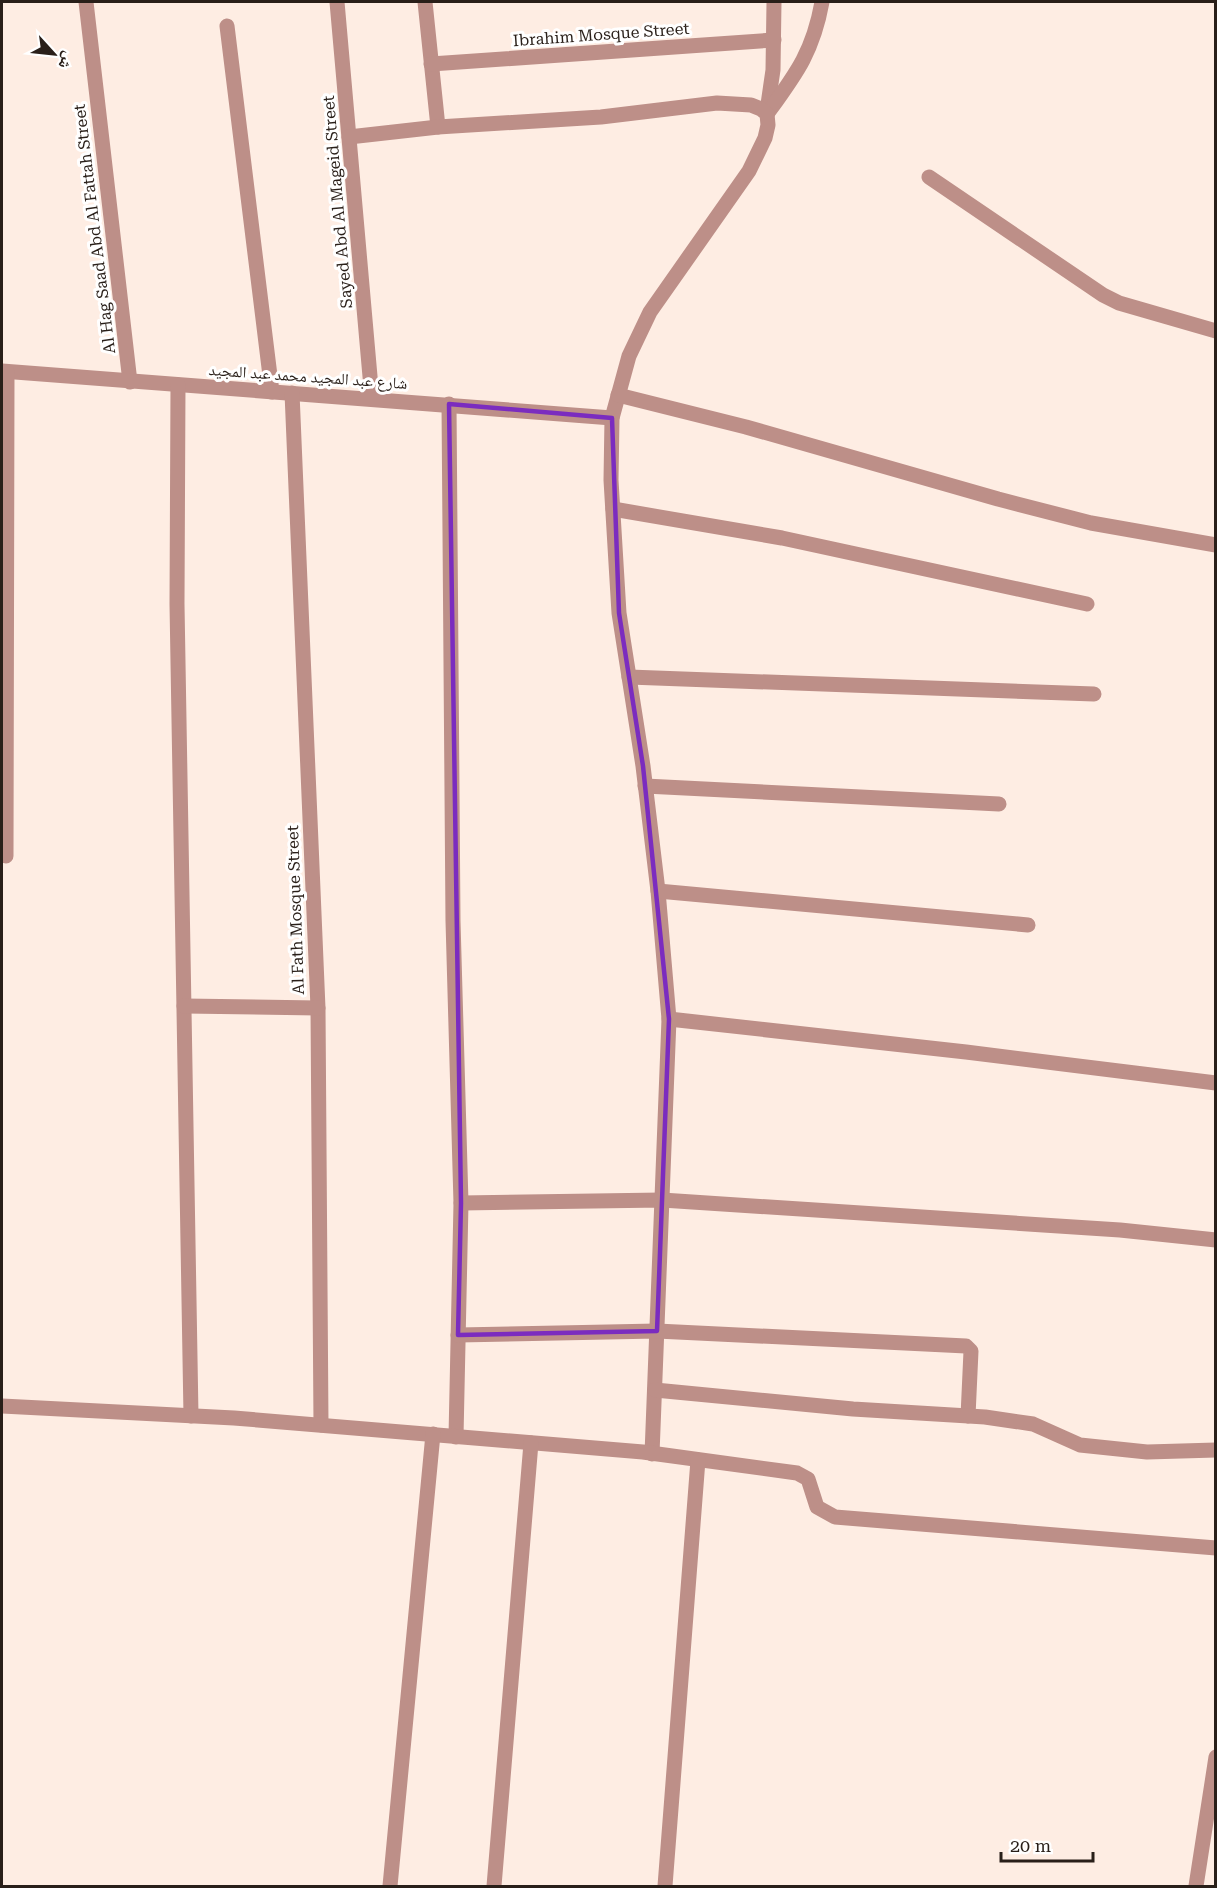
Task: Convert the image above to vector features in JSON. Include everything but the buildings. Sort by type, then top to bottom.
[{"type":"street","name":"Al Hag Saad Abd Al Fattah Street","points":[[86,2],[130,382]]},
{"type":"street","name":"Sayed Abd Al Mageid Street","points":[[338,2],[372,399]]},
{"type":"street","points":[[425,2],[438,127]]},
{"type":"street","points":[[652,1454],[669,1019],[658,891],[619,613],[611,480],[612,418],[629,356],[650,312],[749,171],[765,138],[773,70],[774,2]]},
{"type":"street","points":[[767,114],[798,72],[810,47],[822,2]]},
{"type":"street","points":[[227,26],[272,392]]},
{"type":"street","name":"Ibrahim Mosque Street","points":[[431,64],[774,40]]},
{"type":"street","points":[[349,137],[438,127],[601,117],[717,103],[751,105],[767,114]]},
{"type":"street","points":[[928,177],[1103,295],[1119,303],[1215,331]]},
{"type":"street","name":"شارع عبد المجيد محمد عبد المجيد","points":[[4,372],[612,418]]},
{"type":"street","points":[[4,372],[6,856]]},
{"type":"street","points":[[178,385],[177,604],[191,1416]]},
{"type":"street","name":"Al Fath Mosque Street","points":[[292,393],[318,1008],[321,1425]]},
{"type":"street","points":[[618,395],[746,427],[1091,524],[1215,545]]},
{"type":"street","points":[[449,404],[453,921],[461,1203],[456,1437]]},
{"type":"street","points":[[613,508],[782,537],[1087,604]]},
{"type":"street","points":[[629,677],[1094,694]]},
{"type":"street","points":[[645,786],[999,804]]},
{"type":"street","points":[[658,891],[1028,925]]},
{"type":"street","points":[[184,1005],[318,1008]]},
{"type":"street","points":[[669,1019],[966,1052],[1215,1083]]},
{"type":"street","points":[[461,1203],[662,1200],[1120,1230],[1215,1240]]},
{"type":"street","points":[[458,1335],[657,1331],[966,1346],[971,1352],[968,1416]]},
{"type":"street","points":[[655,1390],[853,1409],[968,1416],[1033,1424],[1080,1445],[1147,1452],[1215,1450]]},
{"type":"street","points":[[2,1406],[321,1425],[652,1454],[797,1473],[808,1479],[816,1507],[835,1517],[1215,1548]]},
{"type":"street","points":[[390,1887],[433,1434]]},
{"type":"street","points":[[494,1887],[531,1443]]},
{"type":"street","points":[[665,1887],[698,1460]]},
{"type":"street","points":[[1196,1887],[1215,1756]]},
{"type":"highlighted area","points":[[449,404],[612,418],[619,613],[643,766],[669,1019],[657,1331],[458,1335],[461,1203]]}]
